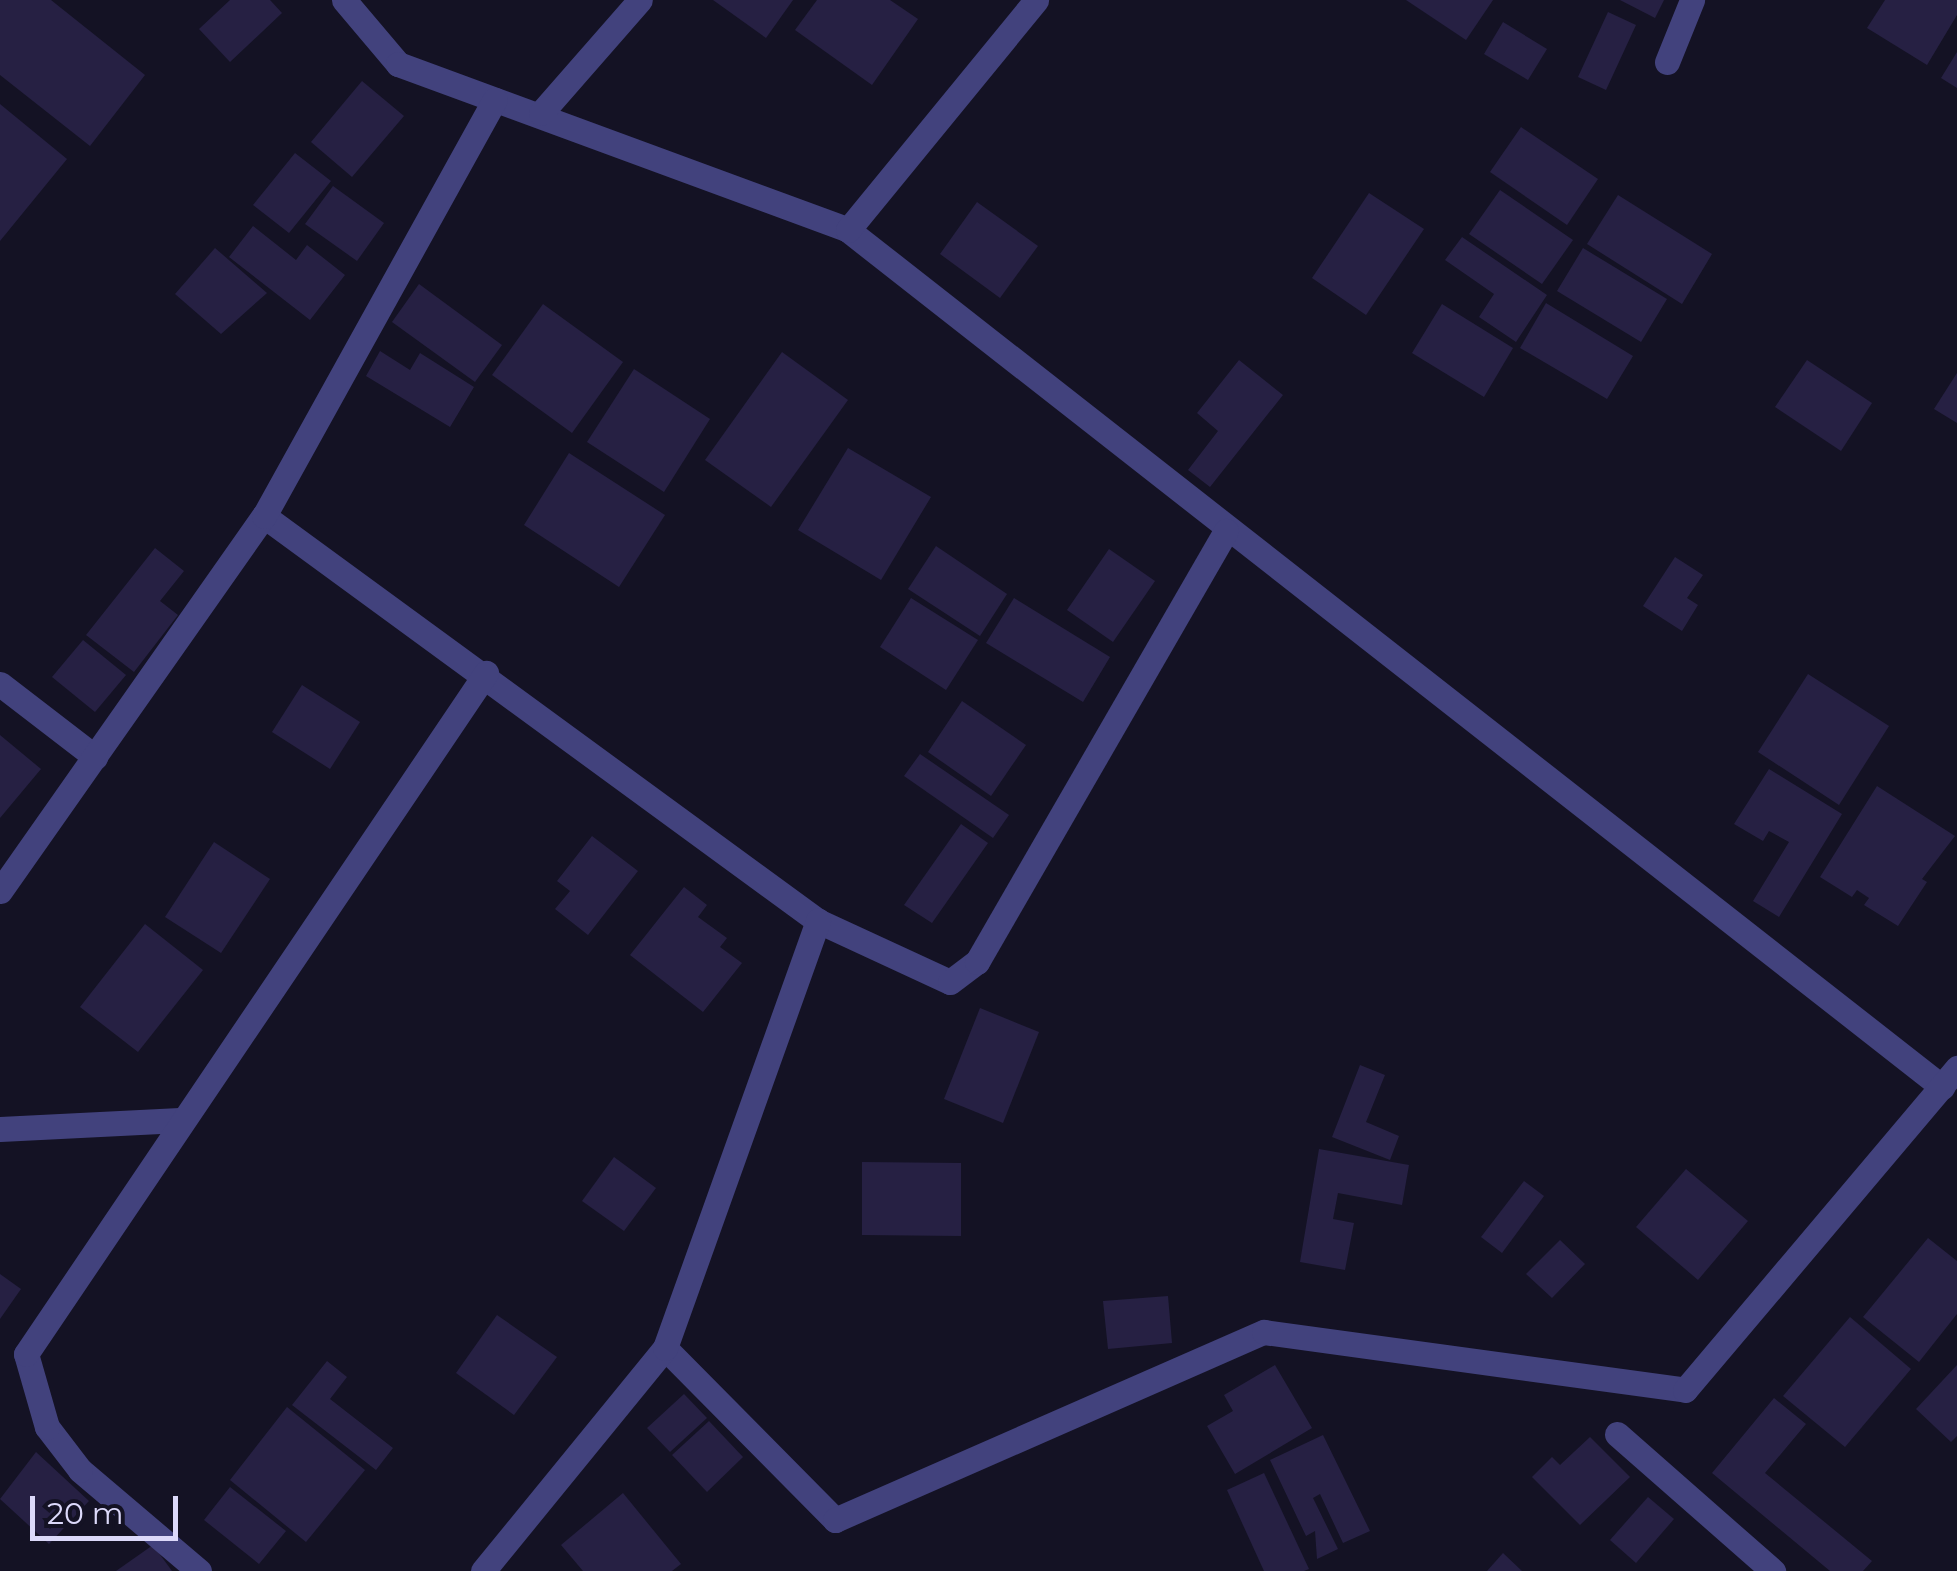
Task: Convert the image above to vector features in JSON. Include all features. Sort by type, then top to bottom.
[{"type":"street","points":[[344,0],[398,64],[541,113],[848,230],[1226,531],[1949,1078],[1685,1390],[1264,1332],[836,1520],[665,1348]]},
{"type":"street","points":[[541,113],[640,0]]},
{"type":"street","points":[[848,230],[1036,0]]},
{"type":"street","points":[[1667,62],[1692,0]]},
{"type":"street","points":[[0,891],[264,516],[495,100]]},
{"type":"street","points":[[264,516],[486,674],[818,921],[950,982],[977,962],[1226,531]]},
{"type":"street","points":[[199,1571],[80,1470],[47,1428],[26,1354],[180,1120],[486,674]]},
{"type":"street","points":[[0,684],[95,756]]},
{"type":"street","points":[[483,1571],[665,1348],[818,921]]},
{"type":"street","points":[[0,1129],[180,1120]]},
{"type":"street","points":[[1618,1434],[1773,1571]]},
{"type":"building","points":[[0,0],[51,0],[145,75],[90,146],[0,75]]},
{"type":"building","points":[[230,0],[270,0],[282,13],[230,62],[199,29]]},
{"type":"building","points":[[713,0],[793,0],[766,38]]},
{"type":"building","points":[[817,0],[890,0],[918,19],[872,85],[795,30]]},
{"type":"building","points":[[1406,0],[1493,0],[1466,40]]},
{"type":"building","points":[[1620,0],[1664,0],[1655,18]]},
{"type":"building","points":[[1885,0],[1957,0],[1957,15],[1927,65],[1867,28]]},
{"type":"building","points":[[1608,12],[1636,25],[1606,90],[1578,77]]},
{"type":"building","points":[[1503,22],[1547,49],[1528,80],[1484,54]]},
{"type":"building","points":[[1957,52],[1957,88],[1941,78]]},
{"type":"building","points":[[362,81],[404,116],[352,177],[311,142]]},
{"type":"building","points":[[0,104],[67,159],[0,241]]},
{"type":"building","points":[[1521,127],[1598,179],[1567,225],[1490,172]]},
{"type":"building","points":[[295,153],[331,181],[289,233],[253,205]]},
{"type":"building","points":[[333,186],[384,223],[357,261],[305,224]]},
{"type":"building","points":[[1500,190],[1573,240],[1542,284],[1469,234]]},
{"type":"building","points":[[1369,193],[1424,229],[1366,315],[1312,278]]},
{"type":"building","points":[[1618,195],[1712,254],[1682,304],[1587,244]]},
{"type":"building","points":[[977,202],[1038,246],[1000,298],[940,254]]},
{"type":"building","points":[[253,226],[296,260],[307,245],[345,275],[310,320],[229,257]]},
{"type":"building","points":[[1462,237],[1547,295],[1516,342],[1479,317],[1494,294],[1445,260]]},
{"type":"building","points":[[215,248],[267,293],[221,334],[175,294]]},
{"type":"building","points":[[1583,248],[1667,299],[1641,342],[1557,291]]},
{"type":"building","points":[[419,284],[502,345],[475,382],[392,322]]},
{"type":"building","points":[[1546,303],[1633,356],[1607,399],[1520,348]]},
{"type":"building","points":[[543,304],[623,362],[572,433],[492,375]]},
{"type":"building","points":[[1442,304],[1513,348],[1484,397],[1412,353]]},
{"type":"building","points":[[380,351],[410,370],[420,353],[474,387],[450,427],[366,376]]},
{"type":"building","points":[[782,352],[848,400],[771,507],[705,460]]},
{"type":"building","points":[[1239,360],[1283,395],[1210,487],[1188,470],[1218,431],[1197,413]]},
{"type":"building","points":[[1807,360],[1872,403],[1841,451],[1775,407]]},
{"type":"building","points":[[634,369],[710,419],[664,492],[587,442]]},
{"type":"building","points":[[1957,373],[1957,423],[1934,409]]},
{"type":"building","points":[[848,448],[931,497],[881,580],[798,530]]},
{"type":"building","points":[[569,453],[665,515],[619,587],[524,525]]},
{"type":"building","points":[[936,546],[1007,594],[980,636],[908,589]]},
{"type":"building","points":[[155,548],[184,571],[160,601],[178,615],[134,672],[86,635]]},
{"type":"building","points":[[1109,549],[1155,581],[1113,642],[1067,610]]},
{"type":"building","points":[[1675,557],[1703,575],[1687,598],[1698,605],[1682,631],[1643,606]]},
{"type":"building","points":[[911,598],[978,640],[946,690],[880,647]]},
{"type":"building","points":[[1014,598],[1110,657],[1083,702],[986,643]]},
{"type":"building","points":[[83,640],[126,675],[95,712],[52,677]]},
{"type":"building","points":[[1808,674],[1889,726],[1839,805],[1758,752]]},
{"type":"building","points":[[302,685],[360,722],[330,769],[272,732]]},
{"type":"building","points":[[962,701],[1026,745],[991,796],[928,752]]},
{"type":"building","points":[[0,735],[41,769],[0,818]]},
{"type":"building","points":[[920,754],[1009,815],[993,838],[904,776]]},
{"type":"building","points":[[1769,769],[1842,814],[1779,917],[1753,901],[1789,842],[1769,831],[1763,841],[1734,824]]},
{"type":"building","points":[[1877,786],[1955,836],[1922,879],[1927,882],[1898,926],[1864,905],[1869,898],[1857,890],[1852,897],[1820,877]]},
{"type":"building","points":[[961,824],[988,843],[932,923],[904,905]]},
{"type":"building","points":[[592,836],[638,871],[588,935],[555,909],[570,891],[557,881]]},
{"type":"building","points":[[214,842],[270,879],[221,953],[165,917]]},
{"type":"building","points":[[684,887],[707,905],[698,917],[727,938],[720,947],[742,963],[703,1012],[630,955]]},
{"type":"building","points":[[145,924],[203,970],[138,1052],[80,1007]]},
{"type":"building","points":[[980,1008],[1039,1032],[1003,1123],[944,1099]]},
{"type":"building","points":[[1360,1065],[1385,1075],[1366,1122],[1399,1136],[1390,1160],[1332,1137]]},
{"type":"building","points":[[1319,1149],[1409,1165],[1402,1205],[1338,1193],[1333,1219],[1354,1223],[1345,1270],[1300,1262]]},
{"type":"building","points":[[614,1157],[656,1188],[624,1231],[582,1201]]},
{"type":"building","points":[[862,1162],[961,1163],[961,1236],[862,1235]]},
{"type":"building","points":[[1686,1169],[1748,1221],[1698,1280],[1636,1227]]},
{"type":"building","points":[[1524,1181],[1544,1196],[1502,1253],[1481,1237]]},
{"type":"building","points":[[1928,1238],[1957,1261],[1957,1314],[1919,1362],[1863,1317]]},
{"type":"building","points":[[1560,1240],[1585,1264],[1552,1298],[1526,1274]]},
{"type":"building","points":[[0,1274],[21,1289],[0,1319]]},
{"type":"building","points":[[1168,1296],[1172,1343],[1108,1349],[1103,1301]]},
{"type":"building","points":[[497,1315],[557,1357],[514,1415],[456,1373]]},
{"type":"building","points":[[1850,1317],[1911,1369],[1845,1447],[1783,1396]]},
{"type":"building","points":[[327,1361],[347,1377],[330,1399],[393,1448],[376,1470],[292,1405]]},
{"type":"building","points":[[1275,1365],[1312,1428],[1235,1474],[1207,1426],[1233,1411],[1224,1395]]},
{"type":"building","points":[[1957,1365],[1957,1436],[1951,1442],[1916,1409]]},
{"type":"building","points":[[684,1394],[707,1418],[670,1452],[647,1428]]},
{"type":"building","points":[[1774,1398],[1806,1424],[1765,1473],[1872,1561],[1863,1571],[1830,1571],[1712,1473]]},
{"type":"building","points":[[287,1407],[365,1470],[306,1542],[230,1480]]},
{"type":"building","points":[[709,1421],[743,1457],[707,1492],[672,1455]]},
{"type":"building","points":[[1323,1435],[1370,1531],[1343,1543],[1320,1494],[1313,1498],[1338,1549],[1317,1559],[1315,1531],[1306,1536],[1270,1460]]},
{"type":"building","points":[[1590,1437],[1630,1477],[1580,1525],[1532,1477],[1552,1457],[1560,1465]]},
{"type":"building","points":[[36,1452],[89,1501],[49,1544],[0,1499]]},
{"type":"building","points":[[1264,1473],[1309,1569],[1264,1571],[1227,1490]]},
{"type":"building","points":[[230,1487],[286,1531],[259,1564],[204,1520]]},
{"type":"building","points":[[623,1493],[681,1564],[672,1571],[583,1571],[561,1545]]},
{"type":"building","points":[[1648,1497],[1674,1519],[1636,1563],[1610,1540]]},
{"type":"building","points":[[153,1545],[172,1571],[116,1571]]},
{"type":"building","points":[[1503,1553],[1522,1571],[1487,1571]]}]
